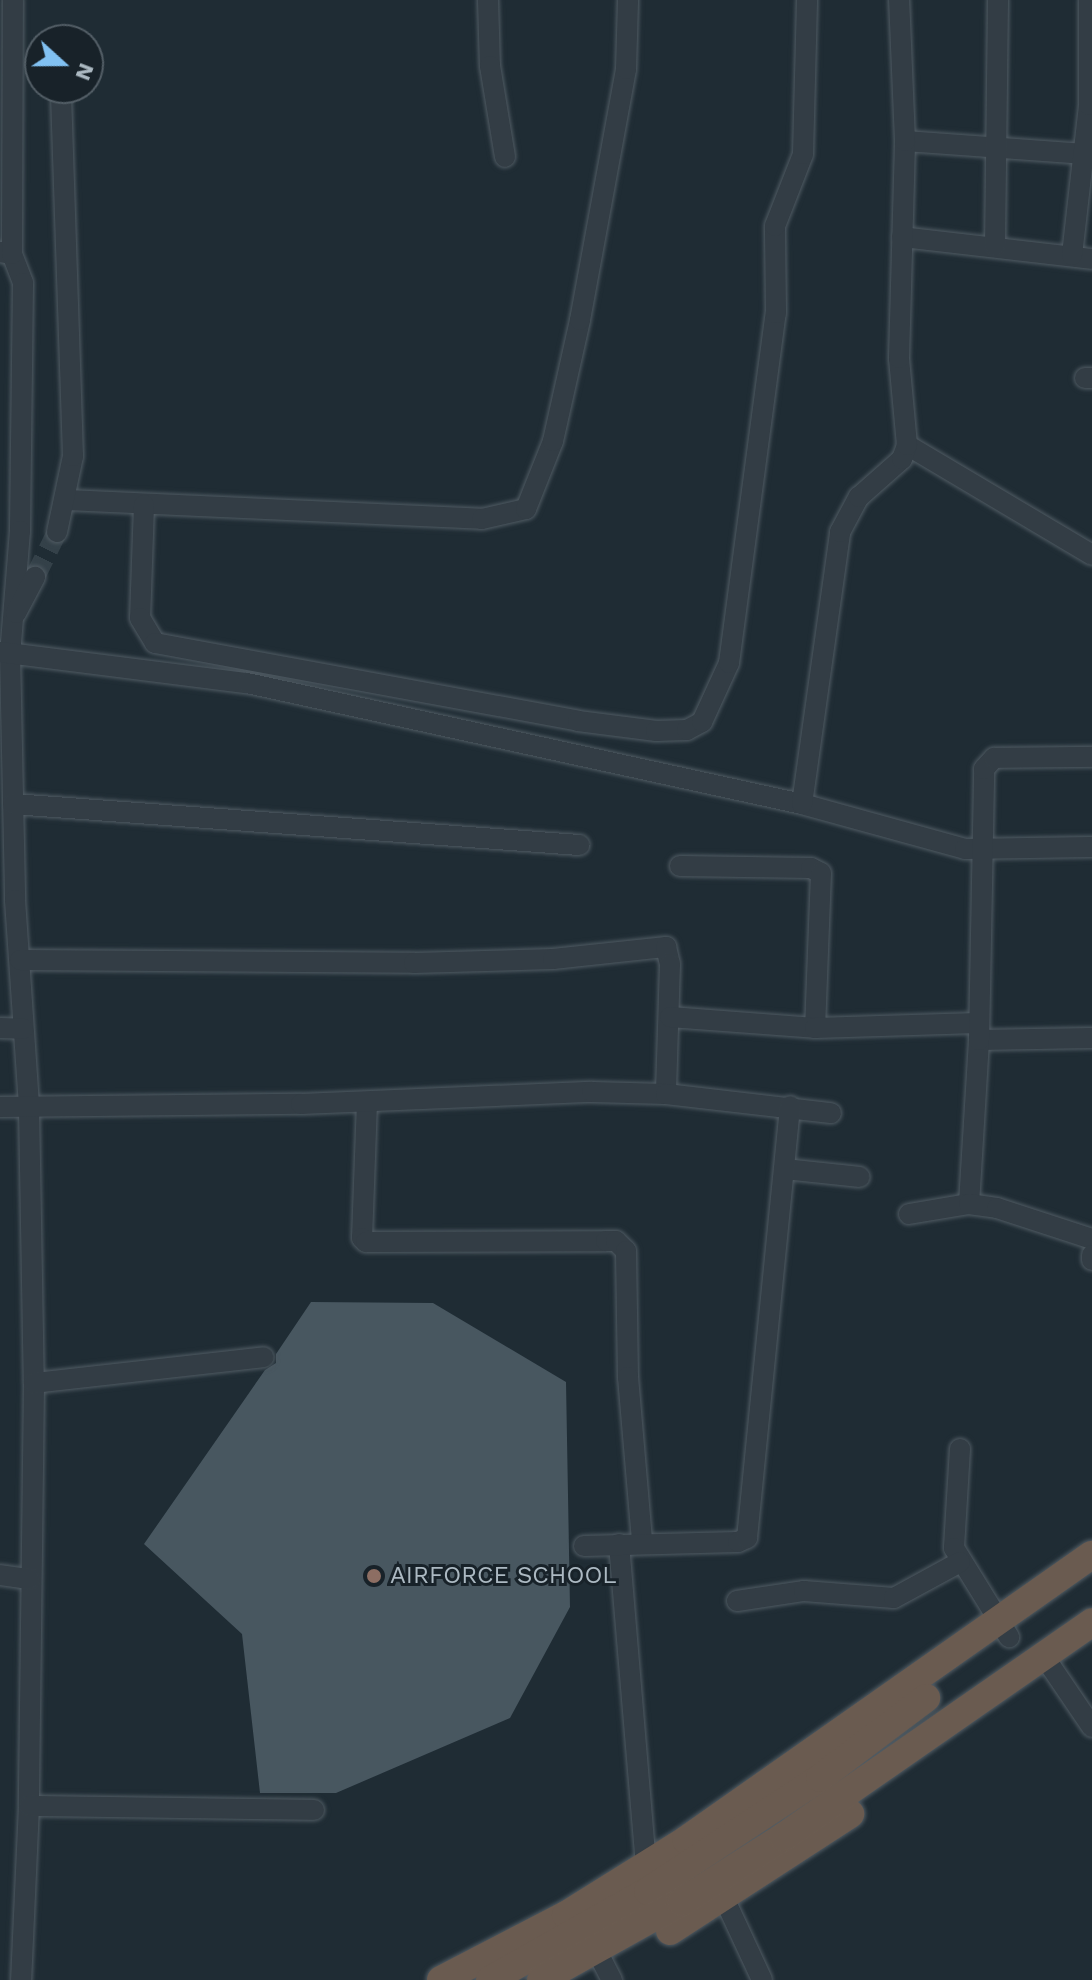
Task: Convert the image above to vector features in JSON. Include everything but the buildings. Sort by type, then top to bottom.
[{"type":"highway","points":[[441,1980],[603,1904],[820,1778],[1092,1555]]},
{"type":"highway","points":[[1004,1630],[1092,1578]]},
{"type":"highway","points":[[490,1980],[599,1970],[724,1898],[1048,1663],[1092,1622]]},
{"type":"highway","points":[[599,1970],[783,1837],[1048,1663],[1092,1643]]},
{"type":"highway","points":[[528,1975],[603,1904]]},
{"type":"street","points":[[488,0],[490,66],[505,157]]},
{"type":"street","points":[[67,500],[482,519],[526,509],[553,441],[580,320],[626,69],[628,0]]},
{"type":"street","points":[[144,505],[140,618],[147,637],[155,643],[578,721],[656,731],[687,730],[702,722],[729,663],[776,313],[775,226],[803,154],[807,0]]},
{"type":"street","points":[[802,804],[840,532],[859,497],[902,459],[907,445],[899,358],[905,141],[899,0]]},
{"type":"street","points":[[995,246],[999,146],[998,0]]},
{"type":"street","points":[[902,237],[1082,257],[1089,0]]},
{"type":"street","points":[[9,15],[6,253],[23,283],[20,531],[13,620],[5,653],[13,804],[8,899],[20,960],[29,1108],[34,1383],[29,1806],[21,1980]]},
{"type":"street","points":[[57,532],[67,500],[73,456],[72,331],[61,104]]},
{"type":"street","points":[[905,141],[1086,154]]},
{"type":"street","points":[[907,445],[1092,555]]},
{"type":"street","points":[[13,620],[35,577]]},
{"type":"street","points":[[5,653],[247,683],[802,804],[983,851],[1092,847]]},
{"type":"street","points":[[969,1204],[979,1031],[983,851],[981,780],[988,761],[1092,756]]},
{"type":"street","points":[[13,804],[580,845]]},
{"type":"street","points":[[680,866],[811,868],[821,873],[815,1028]]},
{"type":"street","points":[[20,960],[414,963],[553,959],[666,947],[670,950],[666,1094]]},
{"type":"street","points":[[670,1017],[815,1028],[979,1031],[1092,1038]]},
{"type":"street","points":[[0,1028],[23,1029]]},
{"type":"street","points":[[0,1107],[367,1102],[592,1092],[666,1094],[831,1113]]},
{"type":"street","points":[[367,1102],[362,1238],[366,1242],[616,1241],[626,1251],[628,1377],[642,1541]]},
{"type":"street","points":[[584,1546],[642,1541],[738,1542],[750,1530],[790,1106]]},
{"type":"street","points":[[785,1169],[860,1177]]},
{"type":"street","points":[[909,1214],[969,1204],[997,1208],[1092,1239]]},
{"type":"street","points":[[34,1383],[264,1357]]},
{"type":"street","points":[[960,1449],[952,1521],[960,1562],[1004,1630]]},
{"type":"street","points":[[619,1544],[647,1879]]},
{"type":"street","points":[[737,1601],[804,1591],[894,1598],[960,1562]]},
{"type":"street","points":[[0,1575],[30,1579]]},
{"type":"street","points":[[1048,1663],[1092,1727]]},
{"type":"street","points":[[29,1806],[314,1810]]},
{"type":"street","points":[[724,1898],[762,1980]]},
{"type":"tunnel","points":[[35,577],[57,532]]},
{"type":"place","name":"AIRFORCE SCHOOL","points":[[374,1576]]}]
